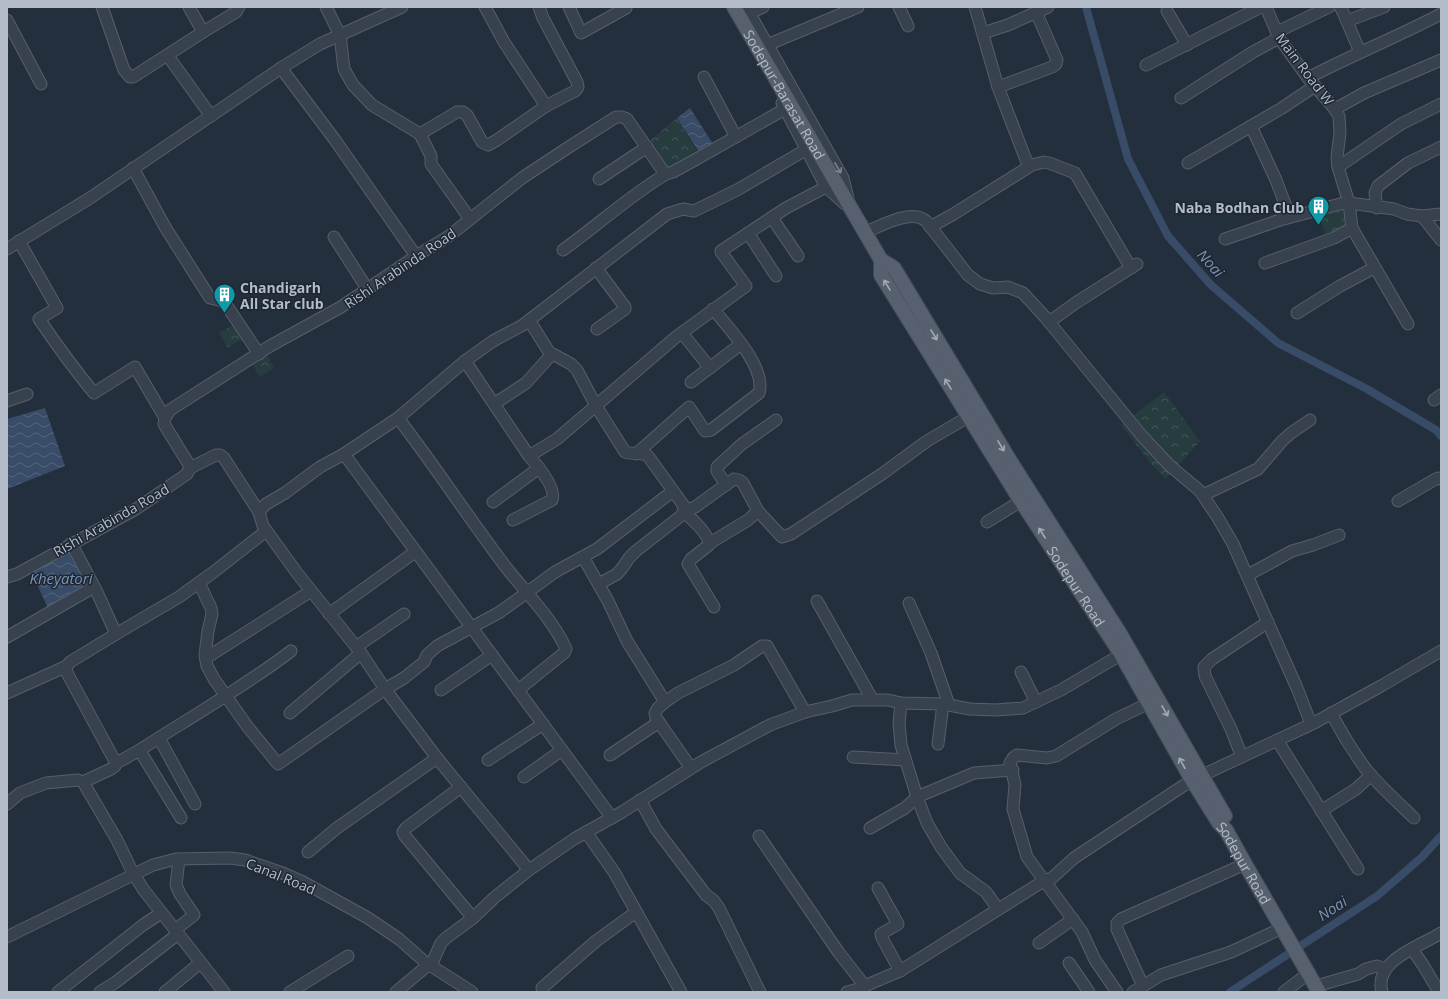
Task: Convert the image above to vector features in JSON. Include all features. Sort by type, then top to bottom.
[{"type":"main road","name":"Sodepur-Barasat Road","points":[[734,7],[831,184]]},
{"type":"main road","name":"Sodepur Road","points":[[831,184],[851,210],[881,260],[880,275],[968,418],[1021,501],[1125,652],[1149,703],[1197,778],[1219,823],[1226,830],[1244,864],[1317,989]]},
{"type":"main road","points":[[881,260],[894,268],[1125,652],[1197,778]]},
{"type":"street","points":[[102,7],[124,70],[130,77],[133,78],[236,12],[239,7]]},
{"type":"street","points":[[189,7],[203,32]]},
{"type":"street","points":[[326,7],[340,36],[344,69],[353,85],[372,105],[420,134],[431,156],[431,164],[470,219]]},
{"type":"street","points":[[7,249],[90,198],[281,68],[320,44],[402,7]]},
{"type":"street","points":[[485,7],[504,42],[546,106]]},
{"type":"street","points":[[420,134],[457,112],[463,112],[482,142],[488,145],[546,106],[575,91],[578,87],[577,82],[543,18],[539,7]]},
{"type":"street","points":[[569,7],[581,33],[627,7]]},
{"type":"street","points":[[529,456],[557,438],[682,333],[746,286],[721,252],[786,208],[831,184],[807,149],[726,7]]},
{"type":"street","points":[[763,7],[748,10],[843,178],[851,210]]},
{"type":"street","points":[[767,45],[858,7]]},
{"type":"street","points":[[899,7],[908,26]]},
{"type":"street","points":[[975,7],[998,87],[1026,160],[1028,164],[1032,165]]},
{"type":"street","points":[[983,33],[1008,25],[1048,7]]},
{"type":"street","points":[[1146,65],[1261,7]]},
{"type":"street","name":"Main Road W","points":[[1266,7],[1278,35],[1311,82],[1335,109],[1339,116],[1340,133],[1337,157],[1338,167],[1349,203],[1352,228]]},
{"type":"street","points":[[1181,98],[1278,35],[1329,7]]},
{"type":"street","points":[[1340,7],[1360,52]]},
{"type":"street","points":[[1347,22],[1384,7]]},
{"type":"street","points":[[1169,8],[1186,45]]},
{"type":"street","points":[[998,87],[1052,67],[1056,64],[1057,60],[1036,12]]},
{"type":"street","points":[[1188,163],[1282,108],[1311,82],[1360,52],[1412,29],[1441,14]]},
{"type":"street","points":[[7,20],[41,84]]},
{"type":"street","points":[[168,56],[211,116]]},
{"type":"street","points":[[1335,109],[1364,93],[1441,60]]},
{"type":"street","points":[[281,68],[335,140],[416,256]]},
{"type":"street","points":[[704,77],[736,137]]},
{"type":"street","points":[[1338,167],[1401,124],[1441,104]]},
{"type":"street","points":[[563,250],[648,185],[785,109]]},
{"type":"street","name":"Rishi Arabinda Road","points":[[165,418],[170,410],[270,346],[341,307],[416,256],[449,236],[522,178],[572,144],[616,117],[627,119],[666,174]]},
{"type":"street","points":[[1251,126],[1276,180],[1290,217]]},
{"type":"street","points":[[600,179],[647,147]]},
{"type":"street","points":[[1377,208],[1375,193],[1378,186],[1408,163],[1441,147]]},
{"type":"street","points":[[529,870],[437,758],[385,689],[358,650],[266,531],[258,512],[266,504],[398,418],[465,361],[493,341],[529,320],[667,214],[684,209],[694,211],[737,190],[807,149]]},
{"type":"street","points":[[930,227],[1032,165],[1044,162],[1075,174],[1134,266],[1049,322]]},
{"type":"street","points":[[133,168],[165,227],[210,298],[225,303],[259,354]]},
{"type":"street","points":[[1225,239],[1290,217],[1340,204],[1349,203],[1377,208],[1394,209],[1407,214],[1422,216],[1441,214]]},
{"type":"street","points":[[1422,216],[1441,240]]},
{"type":"street","points":[[864,232],[907,217],[917,217],[926,221],[968,275],[980,284],[993,288],[1008,287],[1023,293],[1049,322],[1142,436],[1169,465],[1203,495],[1233,544],[1248,575],[1311,724]]},
{"type":"street","points":[[772,218],[798,256]]},
{"type":"street","points":[[1265,263],[1334,238],[1352,228],[1408,324]]},
{"type":"street","points":[[748,233],[776,276]]},
{"type":"street","points":[[334,237],[368,290]]},
{"type":"street","points":[[19,242],[57,308],[39,319],[68,362],[94,393],[135,368],[165,418],[164,424],[188,462],[190,468]]},
{"type":"street","points":[[596,268],[625,307],[625,309],[597,329]]},
{"type":"street","points":[[1297,313],[1340,286],[1374,268]]},
{"type":"street","points":[[636,454],[689,407],[705,431],[711,430],[760,393],[760,380],[754,366],[741,344],[713,309]]},
{"type":"street","points":[[529,320],[546,348],[552,354],[571,364],[577,370],[596,406],[626,452],[630,454],[644,453],[648,456],[674,491],[684,511],[692,518],[709,539],[710,543]]},
{"type":"street","points":[[682,333],[710,368]]},
{"type":"street","points":[[691,382],[741,344]]},
{"type":"street","points":[[494,404],[526,383],[552,354]]},
{"type":"street","points":[[465,361],[529,456],[539,468],[554,495],[552,500],[513,520]]},
{"type":"street","points":[[7,401],[27,394]]},
{"type":"street","points":[[398,418],[505,566],[559,634],[566,651],[518,690]]},
{"type":"street","points":[[599,584],[617,574],[636,551],[667,528],[684,511],[695,508],[734,479],[743,483],[758,511],[782,538],[791,534],[882,474],[927,441],[968,418]]},
{"type":"street","points":[[726,484],[717,471],[717,467],[742,444],[776,420]]},
{"type":"street","points":[[1203,495],[1258,469],[1282,441],[1310,420]]},
{"type":"street","points":[[344,454],[612,818]]},
{"type":"street","name":"Rishi Arabinda Road","points":[[7,577],[17,574],[136,509],[182,478],[187,474],[190,468],[216,455],[220,455],[224,458],[258,512]]},
{"type":"street","points":[[492,502],[539,468]]},
{"type":"street","points":[[1398,501],[1434,480],[1438,478],[1441,479]]},
{"type":"street","points":[[199,583],[212,614],[208,631],[206,658],[207,666],[214,679],[247,726],[278,764],[385,689],[404,678],[424,662],[427,655],[437,646],[500,612],[555,572],[597,549],[674,491]]},
{"type":"street","points":[[987,522],[1021,501]]},
{"type":"street","points":[[714,607],[688,564],[710,543],[748,520],[758,511]]},
{"type":"street","points":[[7,693],[67,666],[70,662],[179,597],[266,531]]},
{"type":"street","points":[[1248,575],[1292,551],[1339,535]]},
{"type":"street","points":[[72,543],[116,634]]},
{"type":"street","points":[[329,614],[415,552]]},
{"type":"street","points":[[583,557],[599,584],[627,641],[665,702]]},
{"type":"street","points":[[7,637],[94,587]]},
{"type":"street","points":[[206,658],[311,591]]},
{"type":"street","points":[[817,601],[872,699]]},
{"type":"street","points":[[909,603],[932,653],[946,705],[938,744]]},
{"type":"street","points":[[290,713],[358,650],[404,614]]},
{"type":"street","points":[[1242,756],[1231,729],[1205,676],[1204,667],[1268,622]]},
{"type":"street","points":[[691,768],[656,718],[655,713],[658,708],[678,693],[734,665],[765,645],[767,646],[805,712]]},
{"type":"street","points":[[83,782],[111,769],[116,763],[140,751],[255,678],[291,651]]},
{"type":"street","points":[[847,992],[900,971],[998,909],[1052,878],[1074,858],[1197,778],[1311,724],[1441,651]]},
{"type":"street","points":[[396,992],[433,961],[446,938],[473,918],[495,897],[529,870],[586,832],[612,818],[691,768],[770,725],[805,712],[852,700],[888,700],[901,703],[946,705],[996,710],[1023,708],[1061,690],[1125,652]]},
{"type":"street","points":[[441,690],[492,655]]},
{"type":"street","points":[[67,666],[66,670],[116,763]]},
{"type":"street","points":[[1021,672],[1036,702]]},
{"type":"street","points":[[901,703],[899,723],[901,745],[917,797],[927,823],[946,854],[960,873],[986,892],[998,909]]},
{"type":"street","points":[[1117,992],[1095,960],[1082,932],[1027,857],[1013,809],[1015,785],[1010,764],[1013,758],[1017,755],[1047,758],[1056,756],[1116,719],[1149,703]]},
{"type":"street","points":[[1331,713],[1355,754],[1371,774],[1414,818]]},
{"type":"street","points":[[610,755],[659,722]]},
{"type":"street","points":[[488,760],[543,724]]},
{"type":"street","points":[[159,738],[195,804]]},
{"type":"street","points":[[1277,740],[1358,869]]},
{"type":"street","points":[[524,777],[562,750]]},
{"type":"street","points":[[140,751],[181,818]]},
{"type":"street","points":[[853,757],[906,760]]},
{"type":"street","points":[[308,852],[337,828],[398,787],[437,758]]},
{"type":"street","points":[[870,828],[904,808],[917,797],[974,773],[1012,770]]},
{"type":"street","points":[[1321,811],[1351,792],[1371,774]]},
{"type":"street","points":[[7,804],[20,793],[46,783],[78,780],[83,782],[107,821],[132,872],[143,889],[224,992]]},
{"type":"street","points":[[461,787],[406,828],[403,832],[473,918]]},
{"type":"street","points":[[640,800],[667,846],[706,895],[714,901],[729,928],[760,992]]},
{"type":"street","points":[[586,832],[614,872],[681,992]]},
{"type":"street","points":[[759,836],[839,953],[865,986]]},
{"type":"street","name":"Canal Road","points":[[7,937],[132,872],[164,861],[212,858],[244,860],[285,874],[303,882],[368,918],[399,939],[416,955],[472,992]]},
{"type":"street","points":[[100,992],[116,982],[177,932],[194,915],[180,894],[176,885],[178,859]]},
{"type":"street","points":[[1143,986],[1117,929],[1117,923],[1121,919],[1244,864]]},
{"type":"street","points":[[878,888],[898,924],[881,934],[900,971]]},
{"type":"street","points":[[542,988],[596,941],[636,912]]},
{"type":"street","points":[[58,992],[143,925],[161,913]]},
{"type":"street","points":[[1039,943],[1073,919]]},
{"type":"street","points":[[1133,992],[1161,975],[1231,952],[1284,931]]},
{"type":"street","points":[[1382,992],[1380,987],[1385,969],[1395,959],[1441,933]]},
{"type":"street","points":[[1412,949],[1439,992]]},
{"type":"street","points":[[290,992],[348,956]]},
{"type":"street","points":[[166,992],[200,963]]},
{"type":"street","points":[[1069,963],[1089,992]]},
{"type":"street","points":[[1317,989],[1358,974],[1366,969],[1377,966],[1385,969]]},
{"type":"street","points":[[1284,992],[1306,968]]},
{"type":"green space","points":[[677,118],[698,153],[667,170],[646,144]]},
{"type":"green space","points":[[1342,209],[1348,227],[1326,237],[1320,217]]},
{"type":"green space","points":[[236,323],[245,337],[228,348],[219,333]]},
{"type":"green space","points":[[266,352],[274,368],[260,377],[250,361]]},
{"type":"green space","points":[[1164,392],[1200,441],[1166,479],[1152,465],[1121,425]]},
{"type":"water","points":[[690,108],[713,144],[699,152],[677,118]]},
{"type":"water","points":[[45,408],[65,466],[7,489],[7,419]]},
{"type":"water","name":"Kheyatori","points":[[70,550],[89,585],[48,608],[31,572]]},
{"type":"waterway","name":"Noai","points":[[1086,7],[1128,159],[1168,236],[1211,285],[1278,343],[1367,389],[1436,430],[1441,436]]},
{"type":"waterway","name":"Noai","points":[[1230,992],[1377,896],[1422,857],[1441,836]]},
{"type":"place","name":"Naba Bodhan Club","points":[[1319,226]]},
{"type":"place","name":"Chandigarh All Star club","points":[[225,314]]}]
